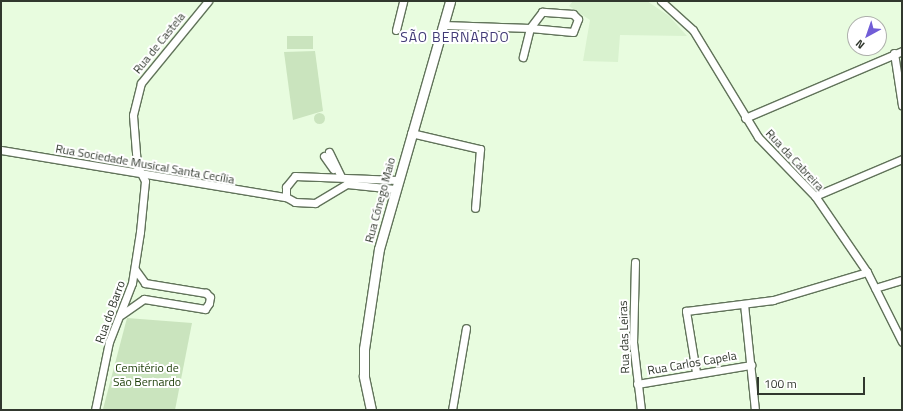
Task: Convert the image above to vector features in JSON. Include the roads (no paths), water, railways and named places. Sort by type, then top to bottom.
[{"type":"main road","name":"Rua Cónego Maio","points":[[371,410],[364,376],[364,349],[379,249],[396,185],[450,1]]},
{"type":"street","name":"Rua de Castela","points":[[143,173],[137,165],[133,115],[141,83],[208,1]]},
{"type":"street","points":[[396,30],[403,1]]},
{"type":"street","name":"Rua da Cabreira","points":[[661,1],[693,30],[745,118],[815,196],[866,272],[902,342]]},
{"type":"street","points":[[444,24],[530,28],[573,32],[578,19],[573,14],[542,12],[530,28],[523,58]]},
{"type":"street","points":[[745,118],[894,53],[902,51]]},
{"type":"street","points":[[894,53],[902,105]]},
{"type":"street","points":[[411,133],[480,149],[475,208]]},
{"type":"street","name":"Rua Sociedade Musical Santa Cecília","points":[[1,150],[286,197],[295,202],[315,203],[347,184],[396,185]]},
{"type":"street","points":[[332,176],[327,154],[341,177]]},
{"type":"street","points":[[815,196],[902,159]]},
{"type":"street","name":"Rua do Barro","points":[[95,410],[109,342],[120,315],[135,268],[145,182],[143,173]]},
{"type":"street","points":[[286,197],[286,187],[296,176],[332,176],[396,185]]},
{"type":"street","name":"Rua das Leiras","points":[[634,262],[633,342],[641,410]]},
{"type":"street","points":[[120,315],[144,299],[204,309],[209,303],[210,296],[206,293],[145,283],[135,268]]},
{"type":"street","points":[[696,372],[686,311],[744,304],[816,289],[866,272]]},
{"type":"street","points":[[875,288],[902,280]]},
{"type":"street","points":[[744,304],[755,410]]},
{"type":"street","points":[[452,410],[466,328]]},
{"type":"street","name":"Rua Carlos Capela","points":[[637,384],[696,372],[751,365]]},
{"type":"district","name":"SÃO BERNARDO","points":[[455,37]]},
{"type":"park label","name":"Cemitério de São Bernardo","points":[[147,375]]}]
